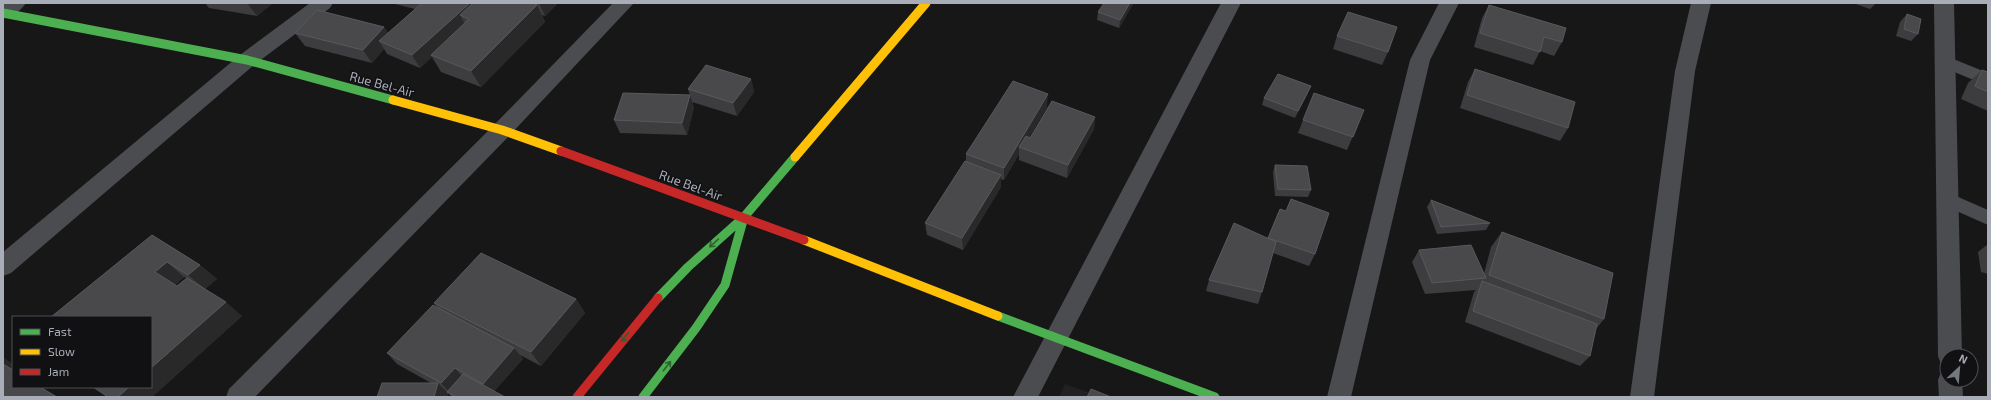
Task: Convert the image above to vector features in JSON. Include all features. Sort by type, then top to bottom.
[{"type":"main road","points":[[577,397],[654,302],[688,267],[744,218],[926,3]]},
{"type":"main road","name":"Rue Bel-Air","points":[[3,13],[247,60],[502,130],[744,218],[1056,339],[1215,397]]},
{"type":"main road","points":[[643,397],[696,328],[725,286],[744,218]]},
{"type":"street","points":[[3,13],[16,3]]},
{"type":"street","points":[[3,266],[247,60],[323,3]]},
{"type":"street","points":[[238,397],[502,130],[624,3]]},
{"type":"street","points":[[1025,397],[1231,3]]},
{"type":"street","points":[[1339,397],[1420,60],[1449,3]]},
{"type":"street","points":[[1642,397],[1685,71],[1701,3]]},
{"type":"street","points":[[1944,3],[1949,200],[1950,348]]},
{"type":"lane","points":[[1946,62],[1988,80]]},
{"type":"lane","points":[[1949,200],[1988,218]]},
{"type":"shaded area","points":[[1065,384],[1101,397],[1059,397]]},
{"type":"building","points":[[422,3],[470,3],[412,55],[379,41]]},
{"type":"building","points":[[473,3],[532,3],[537,5],[471,71],[431,55],[469,19],[460,15]]},
{"type":"building","points":[[1104,3],[1130,3],[1120,20],[1098,12]]},
{"type":"building","points":[[1489,5],[1566,28],[1562,42],[1544,37],[1540,52],[1480,33]]},
{"type":"building","points":[[317,10],[384,27],[363,50],[295,33]]},
{"type":"building","points":[[1348,12],[1397,27],[1388,52],[1337,36]]},
{"type":"building","points":[[1907,14],[1921,19],[1918,34],[1904,29]]},
{"type":"building","points":[[706,65],[751,79],[733,103],[688,89]]},
{"type":"building","points":[[1475,69],[1575,102],[1568,128],[1467,95]]},
{"type":"building","points":[[1982,70],[1988,72],[1988,92],[1975,86]]},
{"type":"building","points":[[1278,74],[1311,86],[1298,111],[1264,98]]},
{"type":"building","points":[[1013,81],[1048,94],[1004,168],[966,154]]},
{"type":"building","points":[[623,93],[690,95],[682,123],[614,120]]},
{"type":"building","points":[[1314,93],[1364,110],[1353,137],[1303,120]]},
{"type":"building","points":[[1052,101],[1095,117],[1068,165],[1019,147],[1026,136],[1030,138]]},
{"type":"building","points":[[965,161],[1001,175],[962,238],[925,223]]},
{"type":"building","points":[[1275,165],[1307,166],[1311,190],[1278,189]]},
{"type":"building","points":[[1291,199],[1329,213],[1315,254],[1268,238],[1280,209],[1286,211]]},
{"type":"building","points":[[1431,200],[1490,223],[1441,227]]},
{"type":"building","points":[[1234,223],[1276,242],[1262,292],[1209,280]]},
{"type":"building","points":[[1502,232],[1613,273],[1604,319],[1489,275]]},
{"type":"building","points":[[152,235],[200,265],[188,275],[167,262],[155,272],[177,286],[187,278],[226,302],[152,367],[152,316],[52,316]]},
{"type":"building","points":[[1471,245],[1486,278],[1432,283],[1419,250]]},
{"type":"building","points":[[481,253],[576,299],[531,352],[434,303]]},
{"type":"building","points":[[1482,281],[1597,324],[1590,356],[1473,311]]},
{"type":"building","points":[[433,305],[514,348],[483,384],[455,368],[441,383],[387,353]]},
{"type":"building","points":[[3,364],[12,369],[12,388],[42,388],[57,397],[3,397]]},
{"type":"building","points":[[463,374],[505,397],[456,397],[447,392]]},
{"type":"building","points":[[382,383],[438,383],[434,397],[377,397]]},
{"type":"building","points":[[94,388],[128,388],[118,397],[108,397]]},
{"type":"building","points":[[1091,389],[1111,397],[1087,397]]},
{"type":"traffic: fast","points":[[3,13],[247,60],[393,100]]},
{"type":"traffic: fast","points":[[658,298],[688,267],[744,217],[795,157]]},
{"type":"traffic: fast","points":[[643,397],[696,328],[725,285],[744,217]]},
{"type":"traffic: fast","points":[[998,316],[1215,397]]},
{"type":"traffic: slow","points":[[795,157],[926,3]]},
{"type":"traffic: slow","points":[[393,100],[502,130],[561,151]]},
{"type":"traffic: slow","points":[[804,240],[998,316]]},
{"type":"traffic: jam","points":[[561,151],[804,240]]},
{"type":"traffic: jam","points":[[577,397],[658,298]]}]
